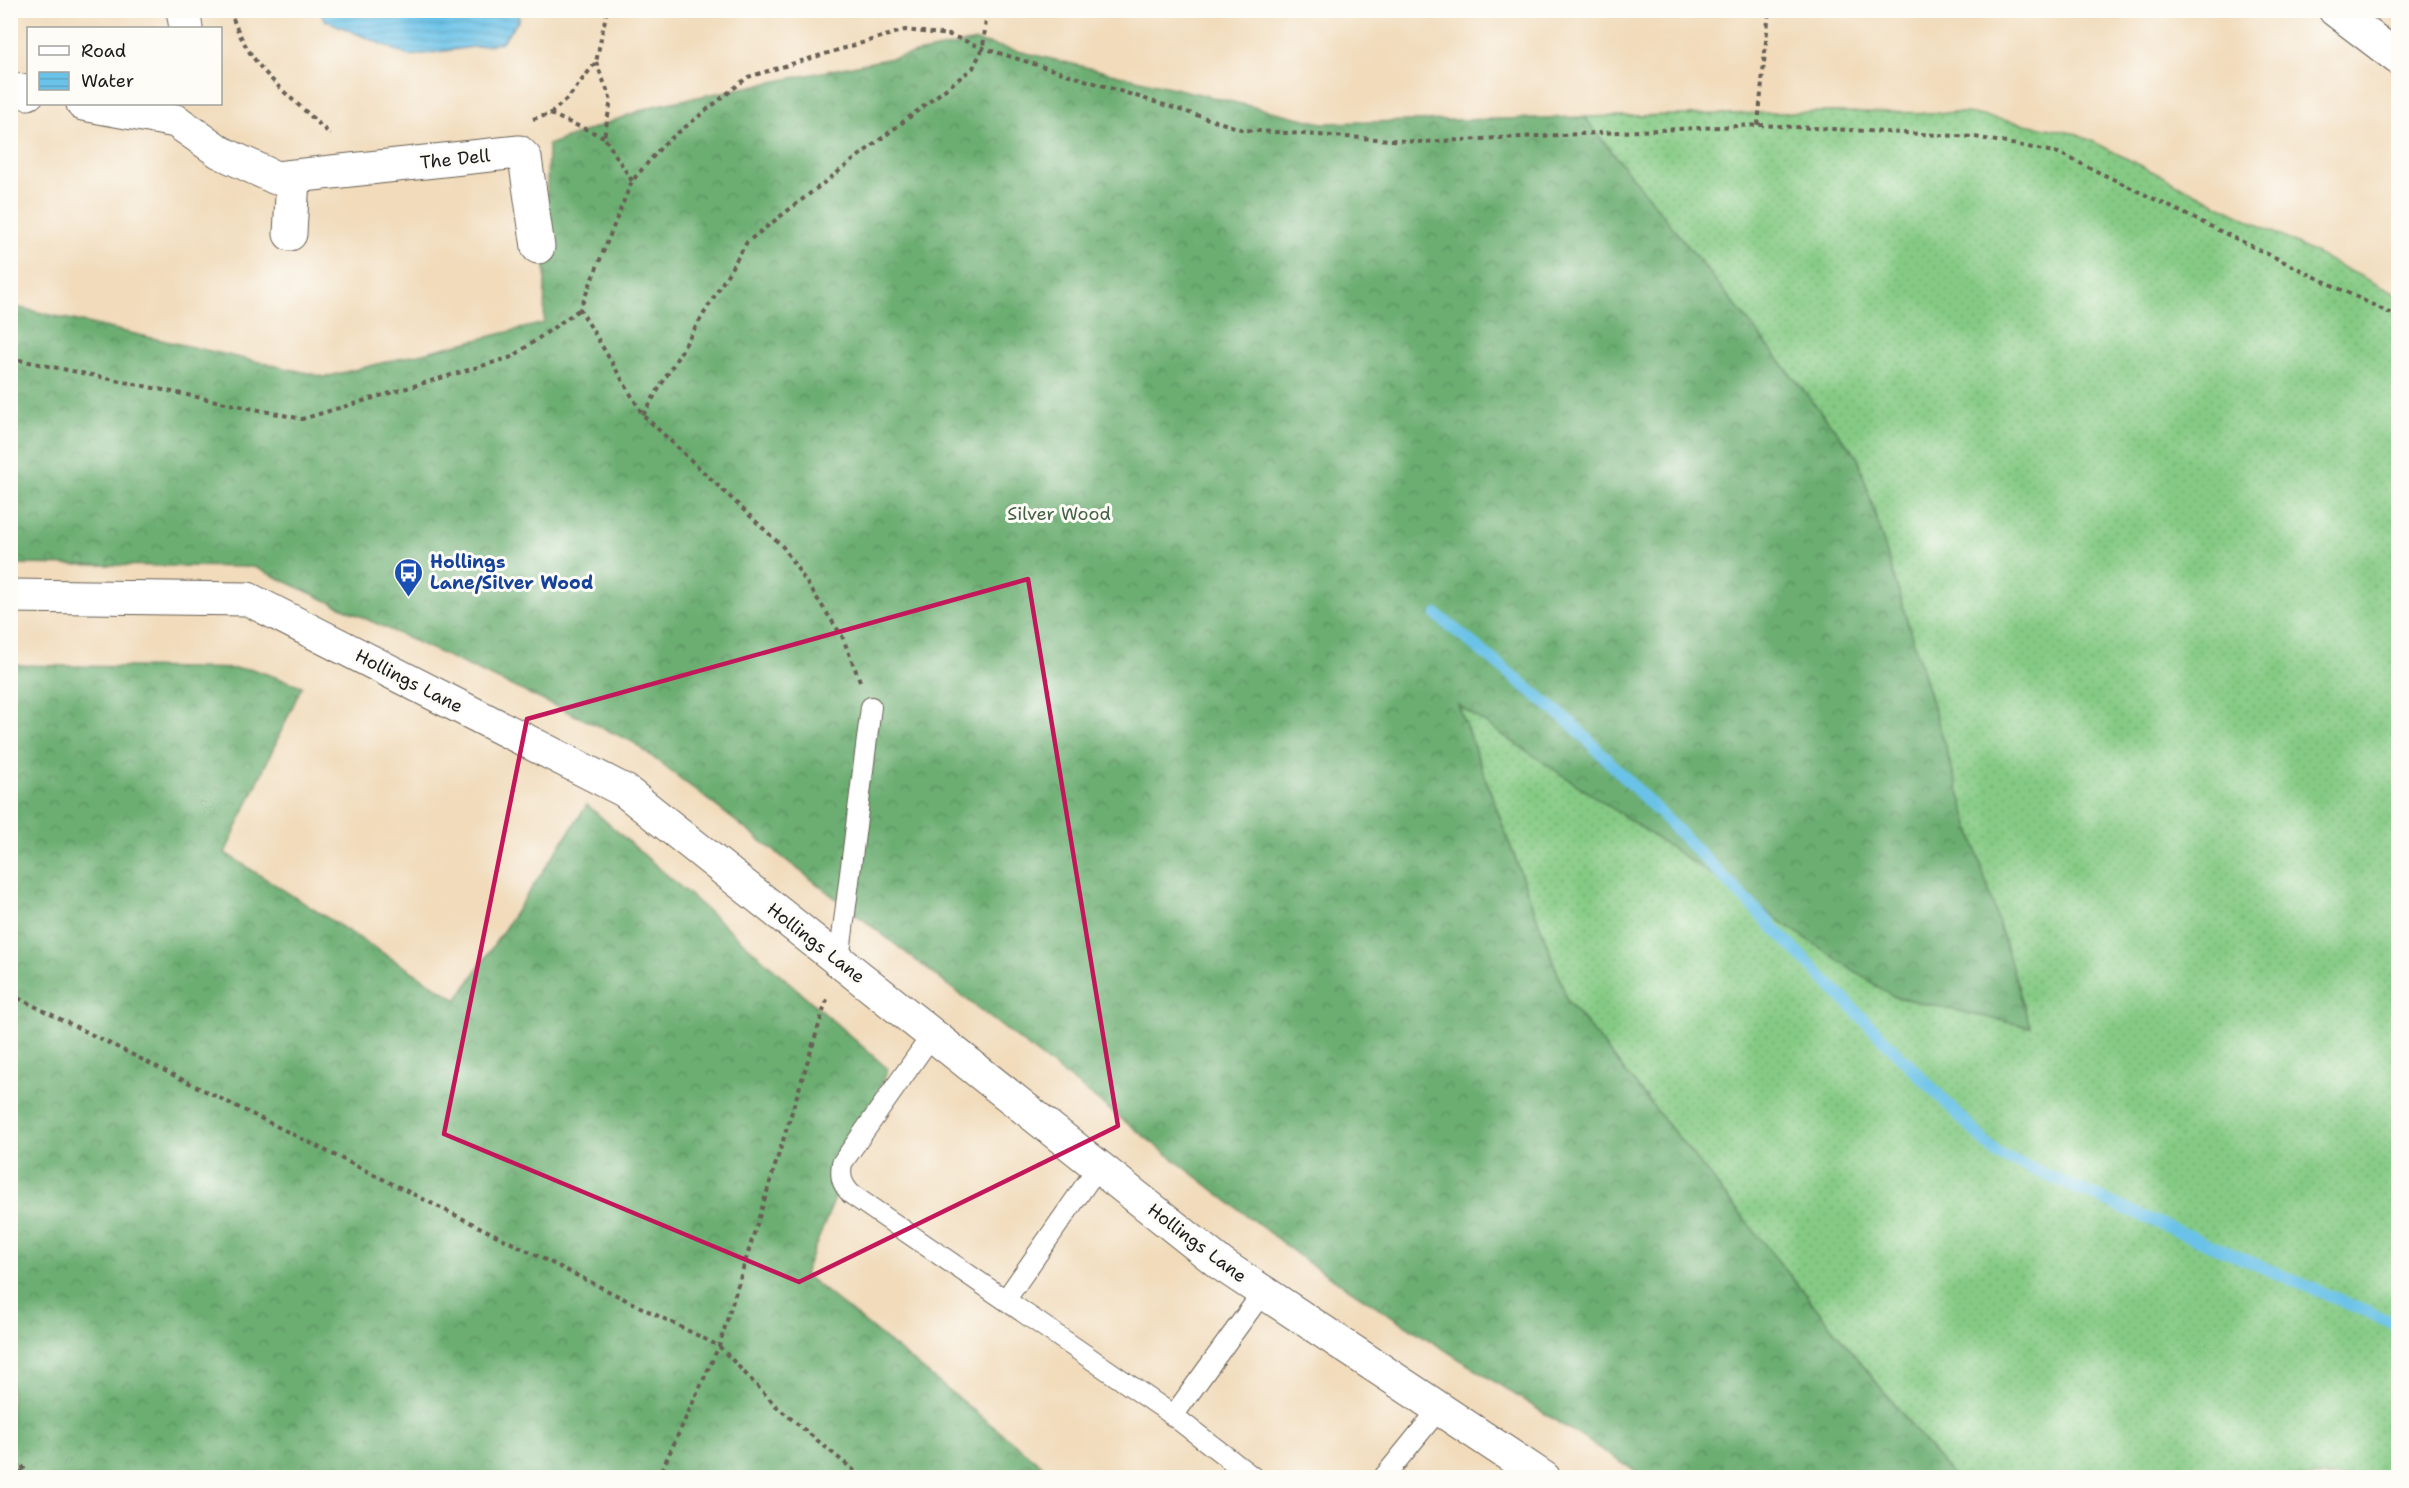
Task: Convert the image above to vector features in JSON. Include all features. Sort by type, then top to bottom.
[{"type":"street","points":[[183,10],[186,27]]},
{"type":"street","points":[[2335,10],[2398,58]]},
{"type":"street","points":[[10,88],[27,93]]},
{"type":"street","name":"The Dell","points":[[95,105],[178,112],[220,152],[276,178],[519,152],[525,158],[538,247]]},
{"type":"street","points":[[290,234],[293,177]]},
{"type":"street","name":"Hollings Lane","points":[[10,596],[248,599],[625,791],[1221,1264],[1544,1478]]},
{"type":"lane","points":[[839,961],[871,707]]},
{"type":"lane","points":[[932,1035],[842,1162],[840,1174],[843,1185],[851,1194],[1173,1416],[1254,1478]]},
{"type":"lane","points":[[1006,1299],[1098,1167]]},
{"type":"lane","points":[[1173,1416],[1263,1292]]},
{"type":"lane","points":[[1383,1478],[1439,1408]]},
{"type":"path","points":[[230,10],[238,35],[254,61],[273,84],[329,133],[339,136]]},
{"type":"path","points":[[529,120],[550,114],[568,98],[596,62],[607,10]]},
{"type":"path","points":[[643,415],[747,242],[973,68],[983,48],[987,10]]},
{"type":"path","points":[[1758,125],[1769,10]]},
{"type":"path","points":[[10,358],[302,419],[512,357],[580,309],[632,181],[664,144],[747,77],[905,30],[950,34],[983,48],[1244,130],[1421,142],[1758,125],[1975,137],[2059,153],[2398,317]]},
{"type":"path","points":[[596,62],[611,100],[604,137]]},
{"type":"path","points":[[550,114],[604,137],[632,181]]},
{"type":"path","points":[[580,309],[643,415],[783,547],[842,636],[871,707]]},
{"type":"path","points":[[658,1478],[719,1346],[839,961]]},
{"type":"path","points":[[10,994],[719,1346],[778,1408],[863,1478]]},
{"type":"path","points":[[10,1445],[31,1478]]},
{"type":"path","points":[[21,1464],[24,1478]]},
{"type":"highlighted area","points":[[1028,579],[1118,1126],[799,1282],[444,1134],[527,719]]},
{"type":"green space","name":"Silver Wood","points":[[976,41],[1322,123],[1584,117],[1858,458],[2030,1027],[1892,996],[1458,705],[1568,1001],[1953,1477],[1644,1477],[1307,1262],[633,742],[254,567],[11,564],[11,306],[325,377],[544,323],[548,145],[653,106]]},
{"type":"green space","points":[[1827,112],[1967,113],[2078,134],[2398,295],[2398,1477],[1953,1477],[1568,1001],[1458,704],[1892,996],[2030,1027],[1858,458],[1584,117]]},
{"type":"green space","points":[[11,665],[252,669],[302,686],[225,853],[457,1000],[587,805],[888,1069],[804,1274],[1056,1477],[11,1478]]},
{"type":"water","points":[[519,10],[519,20],[501,43],[409,56],[325,20],[319,11]]},
{"type":"waterway","points":[[1437,615],[1572,724],[1997,1154],[2398,1325]]},
{"type":"place","name":"Hollings Lane/Silver Wood","points":[[409,598]]}]
